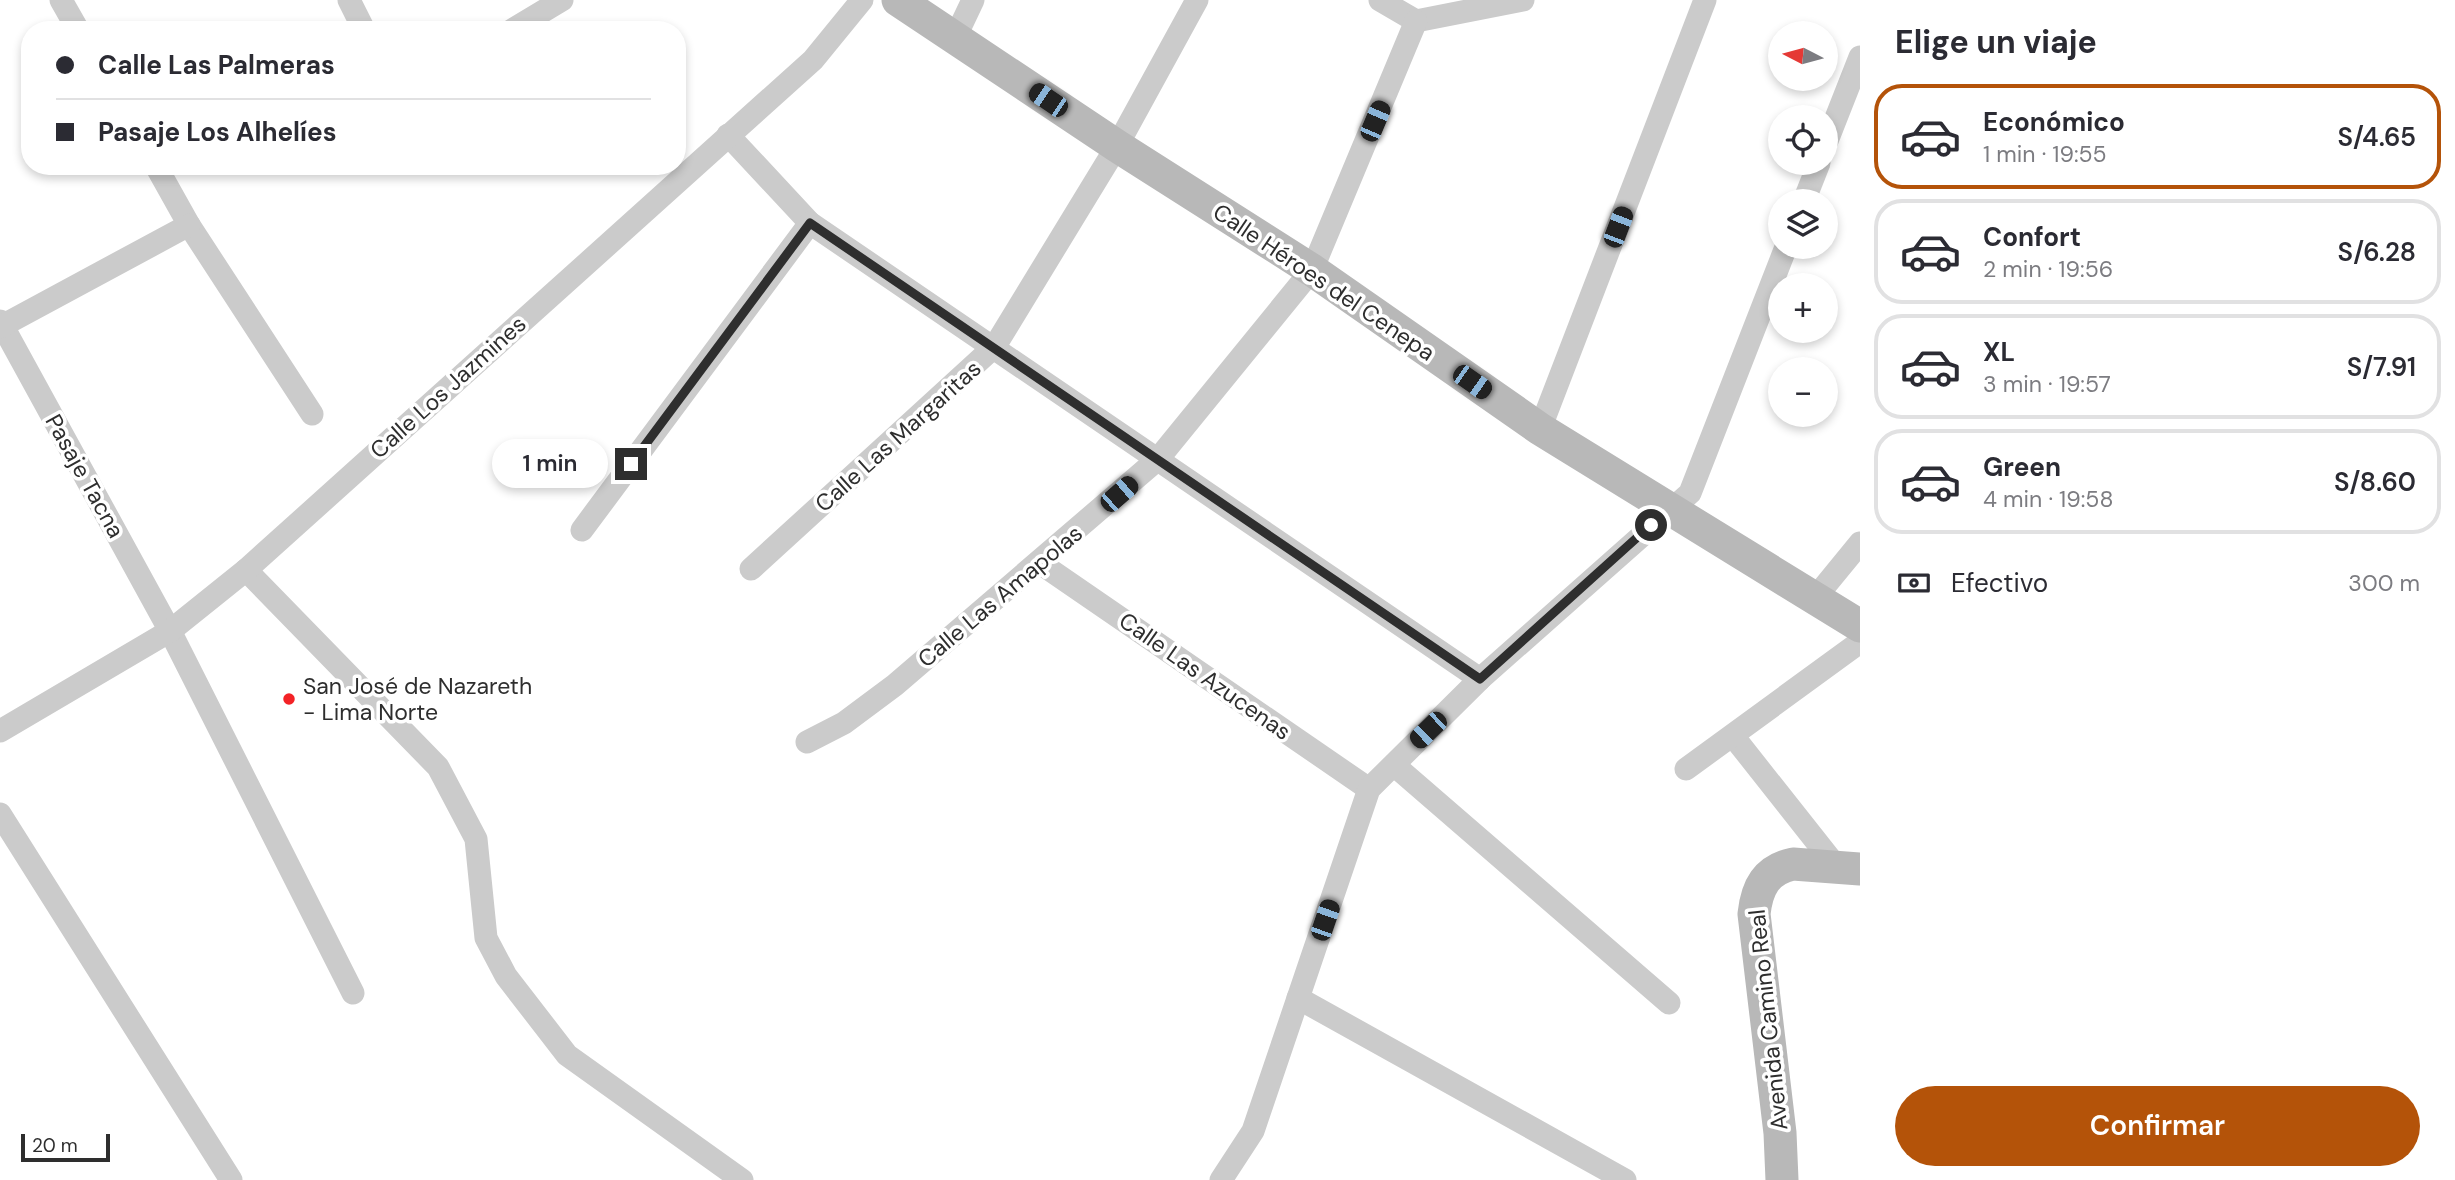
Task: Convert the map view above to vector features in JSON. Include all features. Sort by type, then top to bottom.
[{"type":"street","points":[[61,0],[73,21]]},
{"type":"street","points":[[349,0],[360,21]]},
{"type":"street","points":[[527,21],[562,0]]},
{"type":"street","name":"Calle Los Jazmines","points":[[686,173],[813,60],[862,0]]},
{"type":"street","name":"Calle Héroes del Cenepa","points":[[898,0],[1117,146],[1312,270],[1540,429],[1860,626]]},
{"type":"street","points":[[955,38],[973,0]]},
{"type":"street","name":"Calle Las Margaritas","points":[[751,569],[995,346],[1117,146],[1197,0]]},
{"type":"street","points":[[1380,0],[1416,21],[1523,0]]},
{"type":"street","points":[[1540,429],[1706,0]]},
{"type":"street","name":"Calle Las Amapolas","points":[[807,742],[844,723],[895,685],[1158,459],[1312,270],[1416,21]]},
{"type":"street","points":[[1838,113],[1860,57]]},
{"type":"street","points":[[728,135],[810,223],[995,346],[1480,679]]},
{"type":"street","points":[[161,175],[189,225],[312,414]]},
{"type":"street","name":"Calle Los Jazmines","points":[[0,731],[170,631],[246,570],[684,175]]},
{"type":"street","points":[[582,530],[810,223]]},
{"type":"street","points":[[1,324],[189,225]]},
{"type":"street","points":[[1222,1180],[1253,1131],[1369,789],[1480,679],[1690,493],[1781,259]]},
{"type":"street","name":"Pasaje Tacna","points":[[1,324],[170,631],[353,993]]},
{"type":"street","points":[[1815,598],[1860,543]]},
{"type":"street","name":"Calle Las Azucenas","points":[[1040,563],[1369,789]]},
{"type":"street","points":[[246,570],[438,766],[476,839],[486,938],[506,976],[567,1055],[742,1180]]},
{"type":"street","points":[[1686,769],[1860,642]]},
{"type":"street","points":[[1733,736],[1847,867]]},
{"type":"street","points":[[1394,765],[1669,1003]]},
{"type":"street","points":[[0,814],[231,1180]]},
{"type":"street","name":"Avenida Camino Real","points":[[1782,1180],[1780,1133],[1754,914],[1756,899],[1765,877],[1774,870],[1793,864],[1847,867]]},
{"type":"street","points":[[1298,998],[1625,1180]]},
{"type":"place","name":"San José de Nazareth - Lima Norte","points":[[289,699]]},
{"type":"route","points":[[631,464],[810,223],[995,346],[1480,679],[1651,525]]}]
